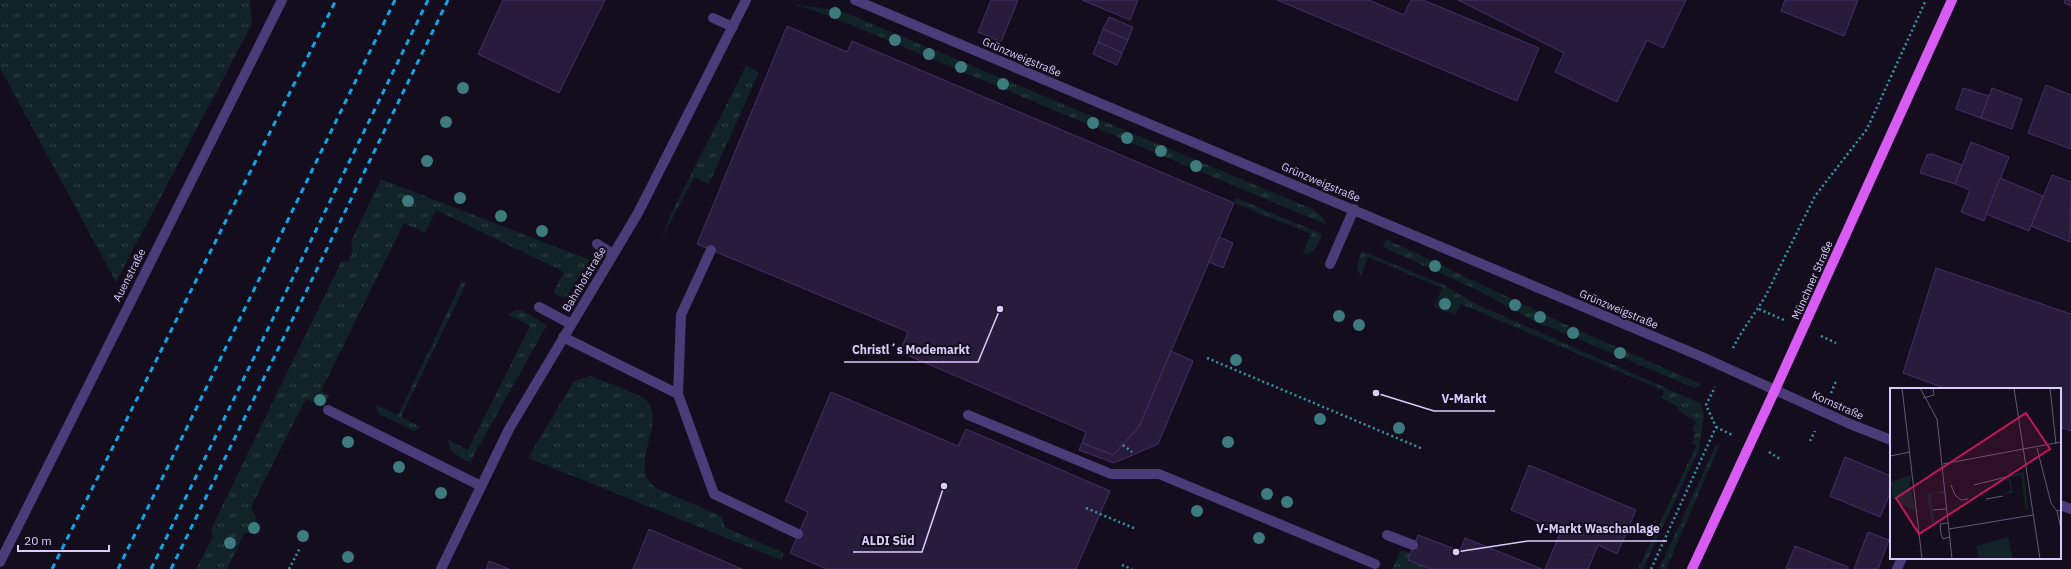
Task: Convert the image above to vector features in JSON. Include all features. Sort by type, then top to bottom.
[{"type":"main road","name":"Münchner Straße","points":[[1692,569],[1803,329],[1952,0]]},
{"type":"street","name":"Auenstraße","points":[[0,562],[282,0]]},
{"type":"street","name":"Bahnhofstraße","points":[[441,569],[510,429],[563,337],[638,213],[746,0]]},
{"type":"street","name":"Grünzweigstraße","points":[[855,0],[1354,209],[1718,364],[1775,390]]},
{"type":"street","points":[[713,18],[733,27]]},
{"type":"street","points":[[1330,264],[1354,209]]},
{"type":"street","points":[[597,244],[613,254]]},
{"type":"street","points":[[711,250],[680,315],[678,394],[714,494],[798,534]]},
{"type":"street","points":[[539,307],[571,324]]},
{"type":"street","points":[[563,337],[678,394]]},
{"type":"street","name":"Kornstraße","points":[[1775,390],[1850,424],[1890,440]]},
{"type":"street","points":[[328,410],[481,486]]},
{"type":"street","points":[[968,415],[1111,474],[1159,474],[1375,564]]},
{"type":"street","points":[[2061,505],[2071,509]]},
{"type":"street","points":[[1387,535],[1413,545]]},
{"type":"street","points":[[1898,569],[1902,559]]},
{"type":"path","points":[[1741,331],[1759,309],[1815,196],[1868,129],[1926,0]]},
{"type":"path","points":[[1759,309],[1803,329]]},
{"type":"path","points":[[1208,358],[1423,449]]},
{"type":"path","points":[[1651,569],[1716,427],[1706,405]]},
{"type":"path","points":[[1086,508],[1136,530]]},
{"type":"path","points":[[289,569],[300,548]]},
{"type":"path","points":[[1122,565],[1132,569]]},
{"type":"green space","points":[[0,0],[250,0],[252,24],[116,282],[0,68]]},
{"type":"green space","points":[[796,5],[839,10],[1315,210],[1324,219],[1325,224],[832,17]]},
{"type":"green space","points":[[746,66],[759,72],[709,184],[694,177],[662,238],[670,216]]},
{"type":"green space","points":[[381,179],[590,260],[566,297],[563,297],[555,294],[554,291],[564,272],[436,210],[425,233],[404,223],[321,391],[329,396],[324,407],[306,399],[251,507],[260,529],[244,534],[227,569],[196,569],[213,537],[211,529],[341,262],[348,261],[353,251],[351,241]]},
{"type":"green space","points":[[1236,198],[1322,234],[1317,246],[1313,251],[1307,254],[1303,253],[1311,234],[1234,203]]},
{"type":"green space","points":[[1386,239],[1573,328],[1701,384],[1695,388],[1530,319],[1479,291],[1383,247]]},
{"type":"green space","points":[[1362,251],[1444,285],[1478,305],[1700,403],[1704,414],[1699,449],[1643,569],[1638,569],[1696,446],[1692,444],[1695,432],[1692,430],[1696,422],[1678,410],[1679,407],[1661,398],[1664,391],[1461,304],[1455,315],[1434,307],[1442,288],[1368,257],[1361,275],[1357,267]]},
{"type":"green space","points":[[462,281],[466,284],[401,417],[421,427],[414,431],[379,414],[376,405],[398,415]]},
{"type":"green space","points":[[515,310],[523,311],[547,325],[470,462],[464,460],[450,450],[448,440],[468,450],[530,326],[509,315]]},
{"type":"green space","points":[[590,376],[629,391],[647,401],[652,411],[653,422],[645,457],[645,469],[648,479],[656,488],[721,516],[725,527],[784,553],[781,560],[528,458],[574,381]]},
{"type":"green space","points":[[1720,444],[1666,569],[1659,569],[1715,447]]},
{"type":"green space","points":[[1401,550],[1410,553],[1408,560],[1431,569],[1392,569]]},
{"type":"building","points":[[503,0],[605,0],[559,93],[478,54]]},
{"type":"building","points":[[991,0],[1018,0],[1001,42],[978,32]]},
{"type":"building","points":[[1082,0],[1138,0],[1130,20]]},
{"type":"building","points":[[1277,0],[1369,0],[1404,15],[1411,0],[1423,0],[1539,48],[1517,101]]},
{"type":"building","points":[[1458,0],[1686,0],[1663,48],[1647,40],[1617,102],[1555,72],[1564,53]]},
{"type":"building","points":[[1785,0],[1858,0],[1844,36],[1781,11]]},
{"type":"building","points":[[2065,0],[2071,0],[2071,6],[2064,3]]},
{"type":"building","points":[[1109,17],[1133,27],[1128,40],[1103,29]]},
{"type":"building","points":[[787,26],[847,52],[852,41],[1234,203],[1139,427],[1113,455],[1082,443],[1086,432],[900,352],[908,332],[697,244]]},
{"type":"building","points":[[1103,29],[1128,40],[1122,53],[1098,42]]},
{"type":"building","points":[[1098,42],[1122,53],[1117,65],[1093,54]]},
{"type":"building","points":[[2046,85],[2071,95],[2071,149],[2028,133]]},
{"type":"building","points":[[1963,88],[1989,96],[1981,118],[1956,109]]},
{"type":"building","points":[[1992,88],[2022,99],[2012,129],[1981,118]]},
{"type":"building","points":[[1971,142],[2009,157],[1984,221],[1961,212],[1970,190],[1955,184]]},
{"type":"building","points":[[1932,154],[1962,165],[1955,184],[1920,173],[1927,155]]},
{"type":"building","points":[[2052,175],[2071,182],[2070,242],[2031,226]]},
{"type":"building","points":[[2000,178],[2043,196],[2029,231],[1986,214]]},
{"type":"building","points":[[1219,237],[1233,243],[1223,268],[1209,262]]},
{"type":"building","points":[[1936,268],[2071,314],[2071,431],[2061,427],[2061,388],[1944,388],[1903,373]]},
{"type":"building","points":[[1171,351],[1193,361],[1158,444],[1114,463],[1079,450],[1082,443],[1113,455],[1139,427]]},
{"type":"building","points":[[831,392],[958,446],[966,429],[1110,491],[1076,569],[827,569],[790,553],[808,512],[785,501]]},
{"type":"building","points":[[1845,457],[1890,476],[1890,493],[1880,517],[1830,496]]},
{"type":"building","points":[[1529,465],[1636,510],[1617,554],[1598,545],[1588,569],[1545,569],[1561,531],[1511,510]]},
{"type":"building","points":[[649,529],[742,569],[633,569]]},
{"type":"building","points":[[1868,532],[1889,540],[1878,569],[1854,569]]},
{"type":"building","points":[[1418,535],[1460,551],[1465,538],[1542,569],[1431,569],[1408,560]]},
{"type":"building","points":[[1795,546],[1848,567],[1848,569],[1786,569]]},
{"type":"building","points":[[489,561],[509,569],[486,569]]},
{"type":"railway","points":[[52,569],[336,0]]},
{"type":"railway","points":[[118,569],[395,0]]},
{"type":"railway","points":[[151,569],[428,0]]},
{"type":"railway","points":[[171,569],[448,0]]},
{"type":"place","name":"Christl´s Modemarkt","points":[[1000,309]]},
{"type":"place","name":"V-Markt","points":[[1376,393]]},
{"type":"place","name":"ALDI Süd","points":[[944,486]]},
{"type":"place","name":"V-Markt Waschanlage","points":[[1456,552]]}]
